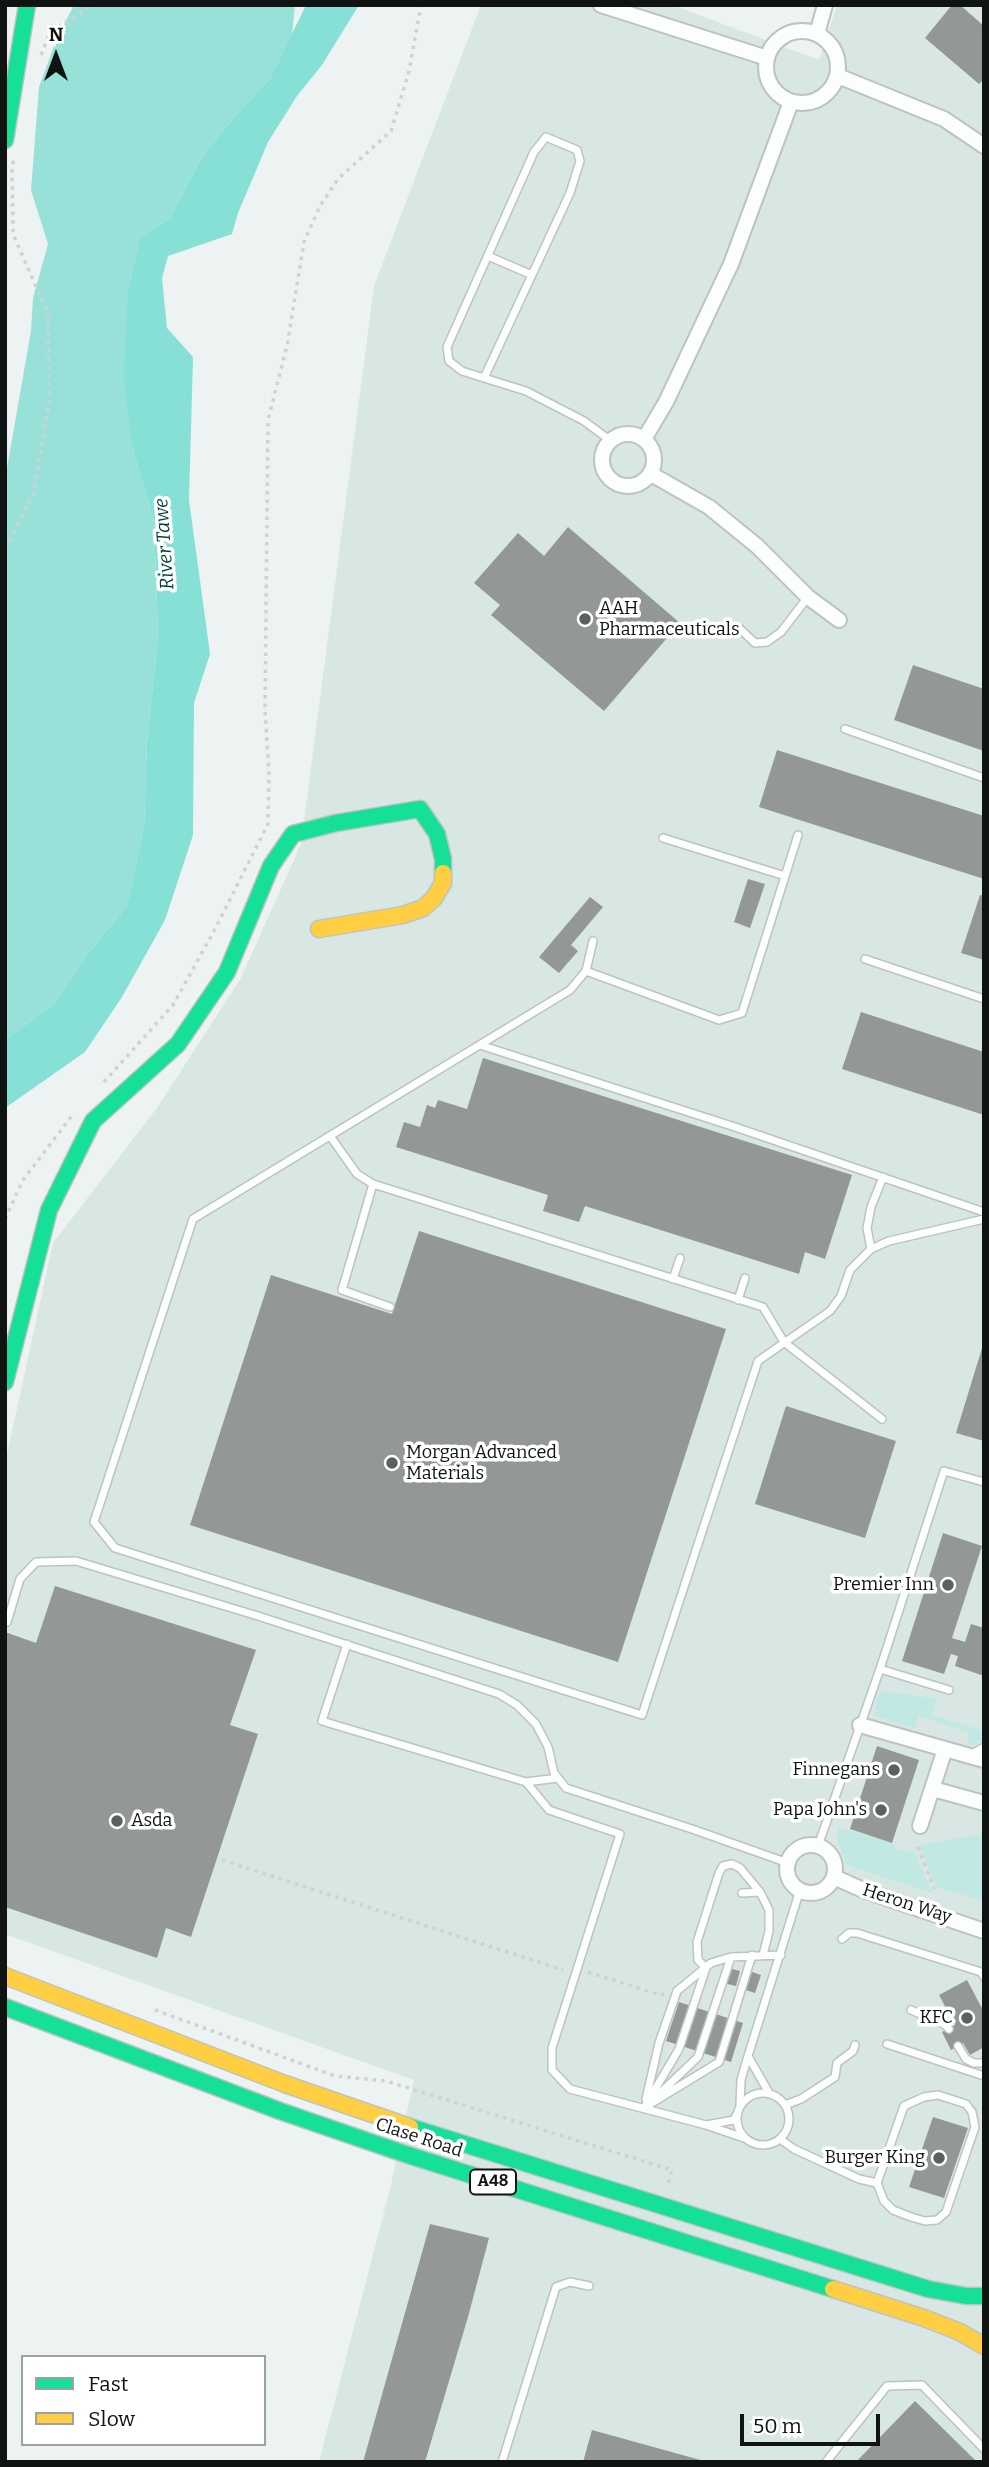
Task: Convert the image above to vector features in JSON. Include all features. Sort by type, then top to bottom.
[{"type":"main road","points":[[5,140],[27,5]]},
{"type":"main road","points":[[5,1382],[49,1210],[93,1121],[177,1044],[228,972],[271,866],[293,834],[336,823],[421,809],[438,834],[443,859],[443,883],[434,898],[423,908],[403,915],[319,929]]},
{"type":"main road","name":"Clase Road","points":[[5,1976],[285,2084],[394,2122],[928,2289],[966,2296],[984,2296]]},
{"type":"main road","name":"Clase Road","points":[[5,2007],[382,2146],[924,2318],[960,2332],[984,2346]]},
{"type":"street","points":[[601,5],[766,58]]},
{"type":"street","points":[[817,34],[825,5]]},
{"type":"street","points":[[805,31],[828,41],[839,64],[838,76],[833,88],[824,97],[813,103],[791,102],[779,96],[771,87],[766,75],[766,58],[781,37],[792,32],[805,31]]},
{"type":"street","points":[[838,76],[944,119],[984,146]]},
{"type":"street","points":[[644,439],[666,402],[731,264],[791,102]]},
{"type":"street","points":[[627,434],[644,439],[651,446],[654,455],[651,474],[637,485],[628,487],[611,480],[602,465],[602,456],[611,440],[627,434]]},
{"type":"street","points":[[651,474],[709,508],[757,546],[808,597],[839,620]]},
{"type":"street","points":[[860,1725],[977,1758]]},
{"type":"street","points":[[920,1826],[945,1749]]},
{"type":"street","points":[[933,1789],[984,1803]]},
{"type":"street","points":[[818,1846],[825,1849],[834,1861],[834,1877],[823,1889],[816,1892],[800,1890],[789,1878],[788,1863],[791,1856],[803,1847],[818,1846]]},
{"type":"street","name":"Heron Way","points":[[834,1877],[863,1890],[983,1929]]},
{"type":"lane","points":[[484,378],[570,193],[580,161],[577,150],[546,137],[534,152],[447,347],[449,361],[462,371],[484,378],[526,391],[584,421],[611,440]]},
{"type":"lane","points":[[488,256],[532,275]]},
{"type":"lane","points":[[739,628],[755,643],[767,642],[782,632],[808,597]]},
{"type":"lane","points":[[845,729],[984,778]]},
{"type":"lane","points":[[586,971],[719,1020],[742,1013],[798,835]]},
{"type":"lane","points":[[663,838],[785,876]]},
{"type":"lane","points":[[593,941],[586,971],[570,990],[193,1219],[94,1522],[115,1548],[642,1715],[758,1361],[830,1311],[841,1296],[850,1270],[871,1249],[889,1241],[984,1219]]},
{"type":"lane","points":[[865,958],[984,999]]},
{"type":"lane","points":[[481,1045],[984,1212]]},
{"type":"lane","points":[[330,1136],[357,1174],[373,1184],[763,1307],[784,1342],[882,1419]]},
{"type":"lane","points":[[871,1249],[867,1228],[883,1177]]},
{"type":"lane","points":[[373,1184],[342,1290],[390,1307]]},
{"type":"lane","points":[[673,1279],[680,1258]]},
{"type":"lane","points":[[738,1300],[745,1278]]},
{"type":"lane","points":[[818,1846],[880,1669],[944,1471],[984,1482]]},
{"type":"lane","points":[[7,1622],[20,1579],[36,1562],[76,1561],[347,1644],[499,1694],[517,1705],[536,1724],[548,1747],[554,1773],[566,1788],[788,1863]]},
{"type":"lane","points":[[347,1644],[322,1721],[526,1783],[558,1778]]},
{"type":"lane","points":[[880,1669],[949,1690]]},
{"type":"lane","points":[[977,1758],[984,1747]]},
{"type":"lane","points":[[526,1783],[549,1810],[620,1834],[552,2048],[551,2070],[569,2090],[706,2125],[758,2145],[766,2145],[780,2139],[788,2126],[785,2105],[768,2094],[752,2095],[740,2106]]},
{"type":"lane","points":[[706,1968],[698,1960],[697,1942],[723,1866],[732,1864],[740,1868],[760,1892],[769,1910],[769,1931],[763,1955]]},
{"type":"lane","points":[[706,2125],[734,2120],[737,2114],[741,2080],[800,1890]]},
{"type":"lane","points":[[742,1893],[760,1892]]},
{"type":"lane","points":[[842,1939],[849,1933],[857,1933],[981,1972],[984,1977]]},
{"type":"lane","points":[[644,2108],[698,2057],[734,1957],[735,1947]]},
{"type":"lane","points":[[644,2108],[719,2062],[752,1955]]},
{"type":"lane","points":[[644,2108],[659,2043],[677,1991],[711,1963],[734,1957],[780,1955]]},
{"type":"lane","points":[[644,2108],[679,2049],[706,1968]]},
{"type":"lane","points":[[911,2010],[944,2024],[949,2029]]},
{"type":"lane","points":[[887,2044],[981,2075]]},
{"type":"lane","points":[[785,2105],[801,2099],[835,2077],[837,2063],[853,2051],[855,2045]]},
{"type":"lane","points":[[958,2046],[966,2059],[974,2063],[984,2063]]},
{"type":"lane","points":[[748,2056],[768,2094]]},
{"type":"lane","points":[[939,2095],[966,2104],[972,2112],[975,2127],[946,2212],[937,2220],[925,2221],[893,2210],[884,2201],[877,2183],[904,2106],[924,2097],[939,2095]]},
{"type":"lane","points":[[737,2114],[739,2131],[744,2138]]},
{"type":"lane","points":[[780,2139],[794,2150],[859,2179],[877,2183]]},
{"type":"lane","points":[[502,2462],[556,2287],[570,2282],[589,2286]]},
{"type":"lane","points":[[826,2462],[887,2386],[922,2385],[984,2449]]},
{"type":"path","points":[[40,56],[50,32],[93,5]]},
{"type":"path","points":[[98,1089],[173,1004],[215,931],[268,824],[269,775],[265,710],[268,420],[287,346],[304,242],[320,206],[338,179],[391,131],[409,71],[421,5]]},
{"type":"path","points":[[5,548],[34,492],[49,403],[48,314],[13,234],[14,155]]},
{"type":"path","points":[[5,1219],[23,1180],[79,1108]]},
{"type":"path","points":[[918,1847],[934,1889]]},
{"type":"path","points":[[222,1860],[566,1970],[591,1972],[660,1995],[677,1991]]},
{"type":"path","points":[[149,2007],[335,2076],[386,2081],[673,2170]]},
{"type":"shaded area","points":[[74,5],[295,5],[292,35],[270,79],[203,155],[170,218],[140,238],[128,288],[132,445],[154,522],[158,636],[147,742],[144,827],[127,906],[87,955],[54,1005],[5,1039],[5,479],[31,331],[33,298],[48,244],[31,190],[39,87],[57,38]]},
{"type":"shaded area","points":[[481,5],[672,5],[819,60],[837,5],[984,5],[984,2462],[319,2462],[390,2189],[414,2080],[5,1934],[5,1464],[53,1243],[157,1108],[241,978],[301,844],[374,286]]},
{"type":"green space","points":[[885,1691],[938,1699],[932,1715],[984,1731],[984,1739],[975,1745],[967,1744],[970,1733],[919,1716],[915,1728],[875,1716],[877,1696]]},
{"type":"green space","points":[[839,1828],[892,1843],[897,1849],[915,1853],[932,1893],[847,1865],[836,1838]]},
{"type":"green space","points":[[984,1834],[984,1901],[936,1887],[919,1845]]},
{"type":"water","name":"River Tawe","points":[[306,5],[359,5],[322,65],[297,96],[268,142],[232,234],[168,256],[162,278],[167,328],[193,357],[189,500],[210,654],[194,703],[193,835],[165,920],[122,997],[85,1052],[5,1108],[5,1039],[54,1005],[87,955],[127,906],[144,827],[147,742],[158,636],[154,522],[132,445],[124,375],[128,288],[140,238],[170,218],[203,155],[270,79]]},
{"type":"building","points":[[952,5],[960,5],[984,26],[984,79],[979,84],[925,38]]},
{"type":"building","name":"AAH Pharmaceuticals","points":[[568,527],[680,623],[604,711],[491,615],[500,605],[474,583],[518,533],[544,556]]},
{"type":"building","points":[[913,665],[984,689],[984,751],[894,720]]},
{"type":"building","points":[[777,750],[984,816],[984,879],[759,807]]},
{"type":"building","points":[[748,879],[765,884],[750,928],[734,922]]},
{"type":"building","points":[[980,895],[984,896],[984,960],[961,953]]},
{"type":"building","points":[[590,897],[603,907],[571,945],[578,951],[559,973],[539,957]]},
{"type":"building","points":[[861,1012],[984,1052],[984,1115],[842,1069]]},
{"type":"building","points":[[483,1058],[852,1175],[825,1259],[805,1252],[799,1274],[585,1206],[579,1222],[543,1211],[548,1195],[396,1147],[404,1122],[420,1127],[427,1105],[435,1108],[438,1100],[467,1109]]},
{"type":"building","name":"Morgan Advanced Materials","points":[[419,1231],[726,1329],[618,1662],[190,1525],[271,1275],[392,1314]]},
{"type":"building","points":[[984,1345],[984,1441],[956,1433]]},
{"type":"building","points":[[786,1406],[896,1441],[865,1538],[755,1504]]},
{"type":"building","name":"Premier Inn","points":[[943,1533],[982,1546],[952,1638],[965,1642],[971,1624],[984,1628],[984,1676],[955,1666],[958,1656],[951,1654],[944,1674],[902,1661]]},
{"type":"building","name":"Asda","points":[[55,1586],[256,1650],[230,1725],[258,1734],[191,1937],[166,1928],[157,1958],[5,1907],[5,1632],[36,1643]]},
{"type":"building","points":[[877,1746],[919,1760],[892,1843],[850,1829]]},
{"type":"building","points":[[732,1969],[740,1971],[736,1986],[727,1984]]},
{"type":"building","points":[[752,1972],[761,1975],[755,1993],[746,1990]]},
{"type":"building","name":"KFC","points":[[967,1980],[984,2012],[984,2047],[970,2055],[963,2043],[951,2050],[942,2032],[955,2025],[939,1995]]},
{"type":"building","points":[[679,2002],[743,2023],[731,2062],[666,2041]]},
{"type":"building","name":"Burger King","points":[[933,2117],[968,2128],[944,2198],[909,2187]]},
{"type":"building","points":[[430,2224],[489,2238],[468,2317],[425,2462],[363,2462]]},
{"type":"building","points":[[915,2401],[977,2462],[856,2462]]},
{"type":"building","points":[[592,2430],[704,2461],[704,2462],[583,2462]]},
{"type":"traffic: fast","points":[[5,140],[27,5]]},
{"type":"traffic: fast","points":[[5,1382],[49,1210],[93,1121],[178,1044],[227,972],[271,866],[293,834],[336,823],[420,809],[437,834],[443,859],[443,873]]},
{"type":"traffic: fast","points":[[5,2007],[280,2111],[408,2155],[833,2289]]},
{"type":"traffic: fast","points":[[410,2127],[928,2289],[966,2296],[984,2296]]},
{"type":"traffic: slow","points":[[319,929],[403,915],[423,908],[434,898],[443,883],[443,873]]},
{"type":"traffic: slow","points":[[5,1976],[285,2084],[410,2127]]},
{"type":"traffic: slow","points":[[833,2289],[924,2318],[960,2332],[984,2346]]},
{"type":"place","name":"AAH Pharmaceuticals","points":[[585,619]]},
{"type":"place","name":"Morgan Advanced Materials","points":[[392,1463]]},
{"type":"place","name":"Premier Inn","points":[[948,1585]]},
{"type":"place","name":"Finnegans","points":[[894,1770]]},
{"type":"place","name":"Papa John's","points":[[881,1810]]},
{"type":"place","name":"Asda","points":[[117,1821]]},
{"type":"place","name":"KFC","points":[[967,2018]]},
{"type":"place","name":"Burger King","points":[[939,2158]]}]
